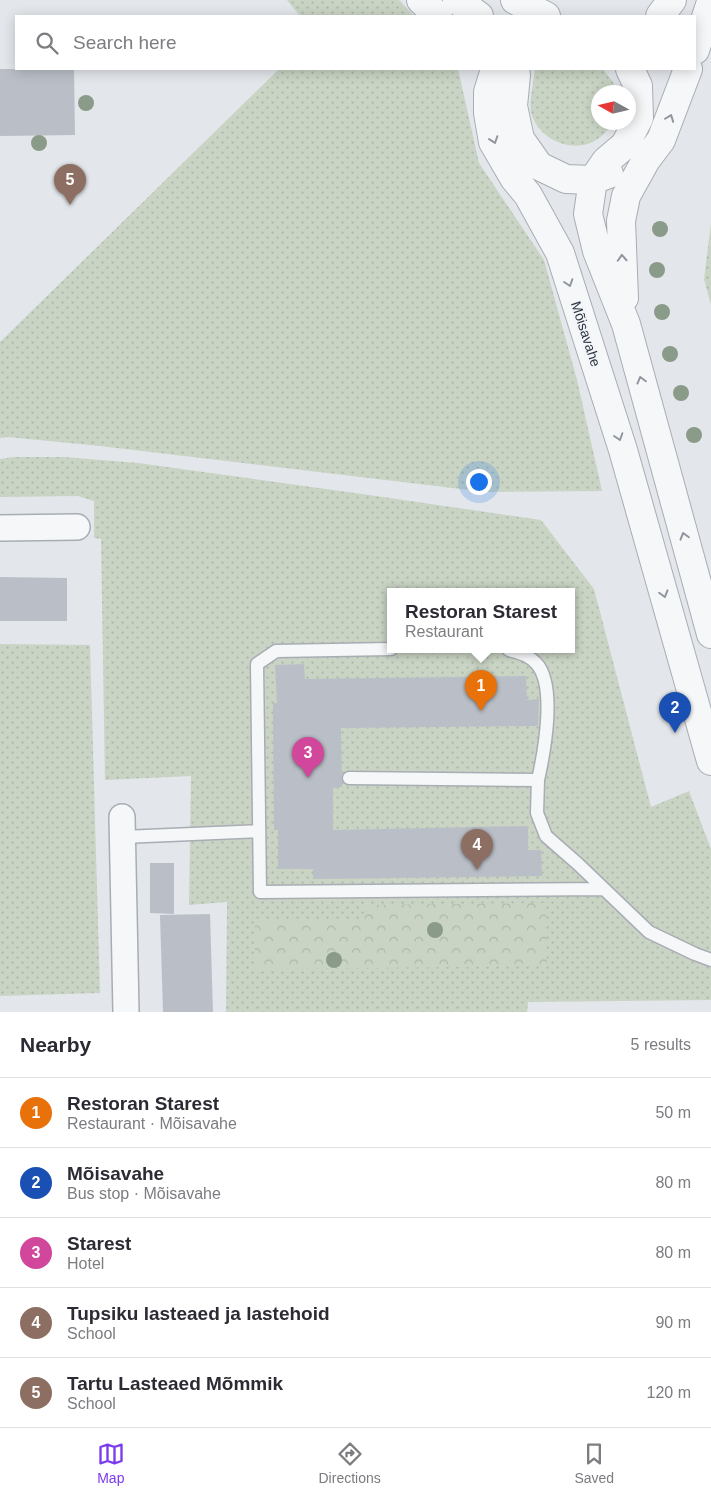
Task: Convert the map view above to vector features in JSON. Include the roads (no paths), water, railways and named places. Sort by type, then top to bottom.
[{"type":"street","points":[[421,0],[437,15]]},
{"type":"street","points":[[457,0],[478,15]]},
{"type":"street","points":[[515,0],[544,15]]},
{"type":"street","points":[[661,15],[672,0]]},
{"type":"street","points":[[696,47],[711,2]]},
{"type":"street","points":[[515,70],[513,106],[520,139],[539,166],[566,179],[593,180],[646,160]]},
{"type":"street","points":[[630,70],[638,86],[639,118],[626,145],[606,161],[593,180],[588,214],[597,251],[626,324],[711,634]]},
{"type":"street","points":[[626,324],[621,221],[626,196],[646,160],[661,140],[688,70]]},
{"type":"street","name":"Mõisavahe","points":[[488,77],[488,113],[493,142],[514,178],[528,195],[560,253],[623,450],[711,761]]},
{"type":"street","points":[[0,528],[77,527]]},
{"type":"street","points":[[122,827],[126,1012]]},
{"type":"lane","points":[[387,649],[276,650],[257,664],[260,892],[604,889]]},
{"type":"lane","points":[[521,653],[536,663],[544,678],[548,697],[547,725],[538,780],[537,813],[546,836],[649,932],[711,960]]},
{"type":"lane","points":[[349,778],[538,780]]},
{"type":"lane","points":[[122,827],[259,831]]},
{"type":"place","name":"Tartu Lasteaed Mõmmik","points":[[70,205]]},
{"type":"place","name":"Restoran Starest","points":[[481,711]]},
{"type":"place","name":"Mõisavahe","points":[[675,733]]},
{"type":"place","name":"Starest","points":[[308,778]]},
{"type":"place","name":"Tupsiku lasteaed ja lastehoid","points":[[477,870]]}]
